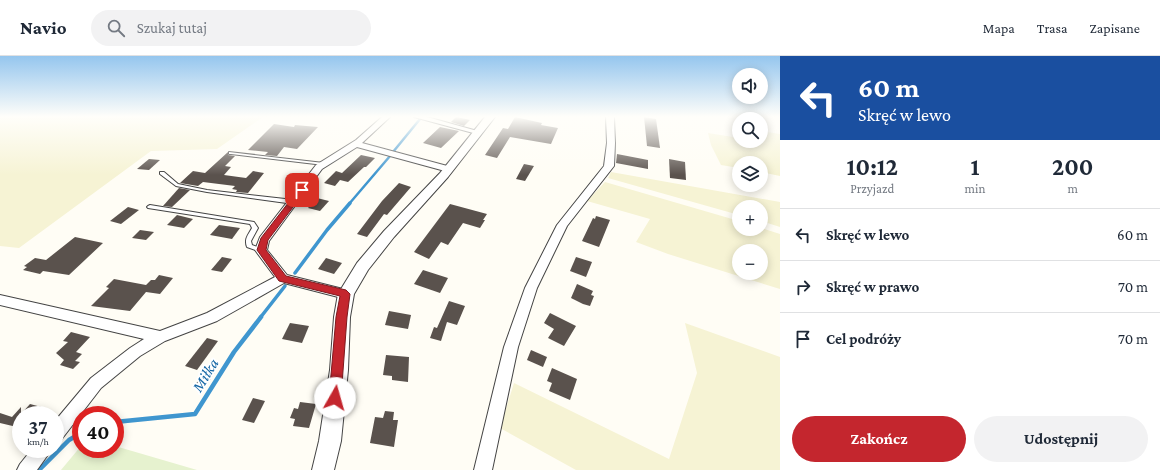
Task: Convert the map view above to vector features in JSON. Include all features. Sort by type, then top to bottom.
[{"type":"street","points":[[346,294],[283,278],[261,250],[264,240],[319,167],[355,144],[364,136]]},
{"type":"street","points":[[322,470],[330,441],[339,370],[342,317],[346,294],[362,267],[389,234],[448,169],[474,136]]},
{"type":"street","points":[[483,470],[511,347],[531,288],[562,225],[601,178],[609,166],[611,136]]},
{"type":"street","points":[[355,144],[448,169]]},
{"type":"street","points":[[64,423],[96,383],[135,352],[160,337],[212,317],[283,278]]},
{"type":"street","points":[[0,300],[160,337]]},
{"type":"street","points":[[26,470],[36,458]]},
{"type":"lane","points":[[232,153],[324,164]]},
{"type":"lane","points":[[162,173],[176,185],[207,191],[294,202]]},
{"type":"lane","points":[[150,207],[252,223],[255,228],[248,240],[249,246],[261,250]]},
{"type":"shaded area","points":[[0,136],[235,136],[217,149],[151,151],[19,248],[0,246]]},
{"type":"shaded area","points":[[709,136],[732,137],[732,148],[768,148],[768,136],[780,136],[780,176],[768,173],[768,156],[732,156],[732,167],[721,165],[711,145]]},
{"type":"shaded area","points":[[611,172],[780,202],[780,227],[768,223],[768,200],[732,200],[732,213],[608,178]]},
{"type":"shaded area","points":[[605,182],[732,219],[732,236],[768,236],[768,230],[780,234],[780,289],[751,280],[768,280],[768,244],[732,244],[732,274],[668,254],[636,242],[650,219],[587,201]]},
{"type":"shaded area","points":[[685,323],[780,357],[780,470],[576,470],[500,428],[514,383],[669,459],[697,373]]},
{"type":"green space","points":[[124,449],[197,470],[61,470],[72,457],[124,458]]},
{"type":"building","points":[[262,136],[309,136],[297,149],[284,147],[277,156],[265,155],[268,152],[248,150]]},
{"type":"building","points":[[430,136],[453,136],[441,148],[423,143]]},
{"type":"building","points":[[497,136],[554,136],[551,144],[510,137],[497,158],[485,155]]},
{"type":"building","points":[[646,136],[658,136],[660,148],[647,146]]},
{"type":"building","points":[[228,152],[228,155],[235,156],[225,166],[231,167],[224,175],[246,178],[253,171],[264,173],[248,193],[236,192],[237,190],[232,189],[235,186],[203,182],[198,186],[180,183],[193,171],[205,173]]},
{"type":"building","points":[[617,154],[648,160],[648,169],[616,163]]},
{"type":"building","points":[[361,155],[375,158],[348,182],[340,180],[335,186],[324,183],[336,171],[342,173]]},
{"type":"building","points":[[149,159],[160,160],[149,170],[137,169]]},
{"type":"building","points":[[669,159],[685,162],[686,180],[670,178]]},
{"type":"building","points":[[524,164],[534,166],[525,181],[516,179]]},
{"type":"building","points":[[399,183],[411,187],[387,215],[384,214],[367,237],[357,234],[382,201]]},
{"type":"building","points":[[179,188],[190,190],[172,207],[163,206]]},
{"type":"building","points":[[317,198],[329,201],[320,211],[308,208]]},
{"type":"building","points":[[450,204],[487,214],[483,220],[485,220],[480,228],[463,223],[448,245],[441,242],[429,259],[414,252]]},
{"type":"building","points":[[128,207],[139,210],[121,224],[110,221]]},
{"type":"building","points":[[177,215],[193,219],[184,228],[167,225]]},
{"type":"building","points":[[596,216],[610,220],[599,247],[582,241],[593,218],[595,219]]},
{"type":"building","points":[[219,225],[240,228],[232,239],[210,235]]},
{"type":"building","points":[[140,230],[154,232],[146,240],[132,238]]},
{"type":"building","points":[[75,237],[103,243],[69,275],[43,271],[40,274],[23,270],[27,267],[24,266],[35,258],[46,260]]},
{"type":"building","points":[[222,257],[232,259],[222,272],[211,270]]},
{"type":"building","points":[[576,257],[592,262],[586,277],[570,271]]},
{"type":"building","points":[[326,258],[342,263],[334,274],[318,269]]},
{"type":"building","points":[[423,270],[448,278],[440,293],[414,284]]},
{"type":"building","points":[[159,275],[173,278],[160,294],[146,292],[130,311],[91,306],[109,288],[106,287],[114,279],[146,285],[151,280],[155,280]]},
{"type":"building","points":[[577,284],[593,291],[591,295],[594,296],[590,306],[571,298]]},
{"type":"building","points":[[449,301],[465,306],[457,325],[447,322],[441,341],[430,338],[434,327],[437,328]]},
{"type":"building","points":[[389,311],[411,315],[408,329],[385,325]]},
{"type":"building","points":[[550,313],[576,326],[564,346],[548,338],[554,329],[544,323]]},
{"type":"building","points":[[290,323],[309,326],[302,343],[282,339]]},
{"type":"building","points":[[71,332],[90,337],[76,352],[82,354],[75,361],[80,362],[73,369],[60,365],[64,360],[56,353],[68,342],[63,341]]},
{"type":"building","points":[[207,338],[218,341],[197,370],[185,366]]},
{"type":"building","points":[[531,350],[547,357],[543,367],[527,360]]},
{"type":"building","points":[[386,355],[409,357],[408,382],[392,380],[392,376],[383,375]]},
{"type":"building","points":[[552,368],[577,379],[570,400],[549,391],[552,383],[547,381]]},
{"type":"building","points":[[206,370],[215,372],[205,388],[195,385]]},
{"type":"building","points":[[253,398],[265,401],[254,423],[242,420]]},
{"type":"building","points":[[300,402],[316,404],[309,428],[293,426],[295,419],[290,418],[294,408],[298,409]]},
{"type":"building","points":[[385,411],[394,412],[393,420],[398,420],[394,447],[370,443],[375,417],[383,418]]},
{"type":"building","points":[[0,413],[12,417],[12,426],[0,423]]},
{"type":"waterway","name":"Miłka","points":[[393,152],[406,136]]},
{"type":"waterway","name":"Miłka","points":[[349,204],[390,156]]},
{"type":"waterway","name":"Miłka","points":[[295,273],[327,230],[350,203]]},
{"type":"waterway","name":"Miłka","points":[[260,318],[285,286]]},
{"type":"waterway","name":"Miłka","points":[[124,421],[195,414],[234,352],[261,317]]},
{"type":"waterway","name":"Miłka","points":[[39,470],[72,438]]},
{"type":"route","points":[[302,190],[264,240],[261,250],[283,278],[346,294],[342,317],[339,370],[335,398]]}]
